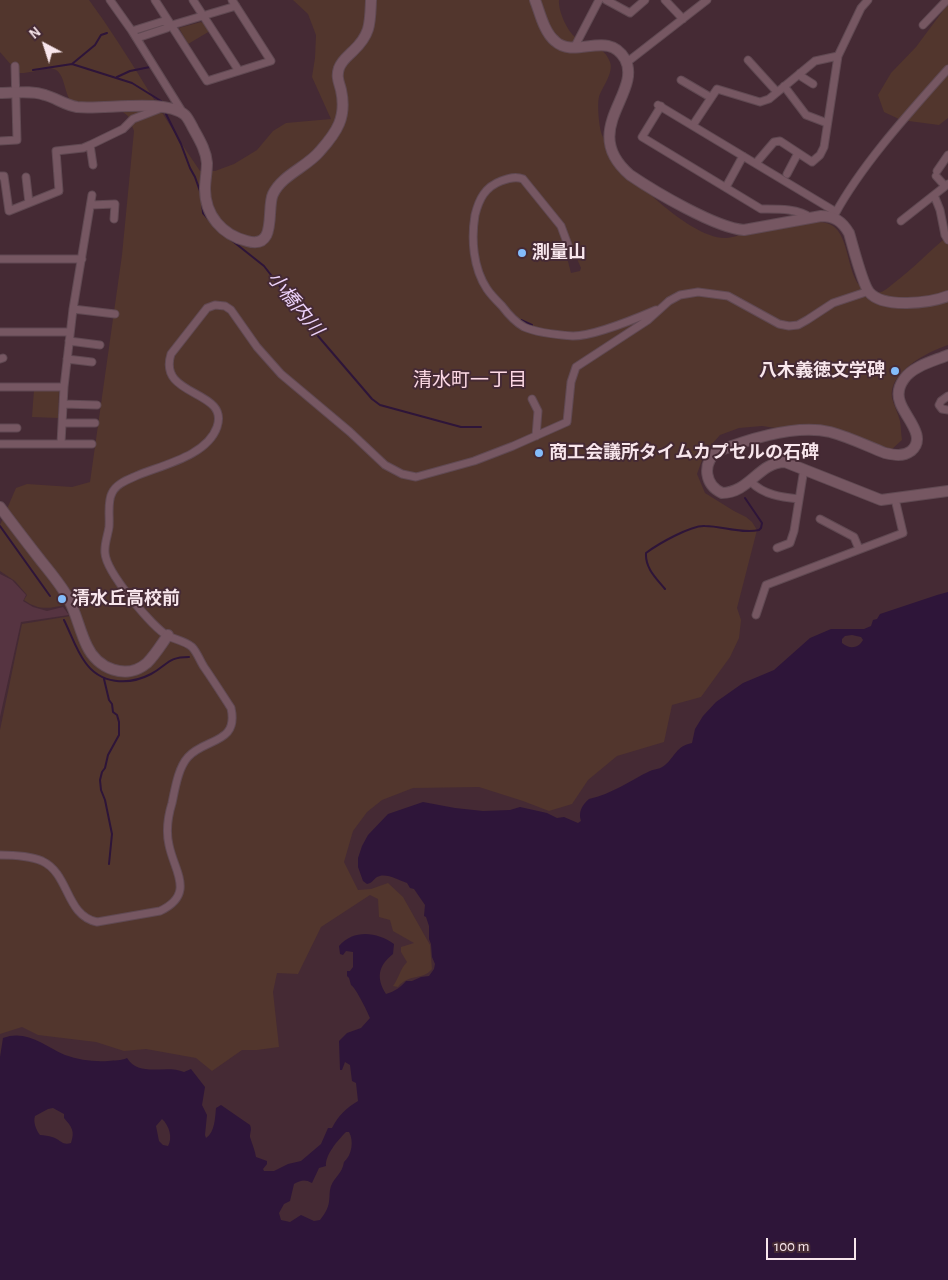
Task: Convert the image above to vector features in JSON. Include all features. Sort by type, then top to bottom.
[{"type":"main road","points":[[0,93],[37,92],[76,107],[165,107],[185,115],[206,157],[205,190],[209,212],[212,217],[223,230],[237,238],[249,242],[262,239],[269,231],[272,195],[279,185],[305,166],[320,152],[342,120],[344,110],[338,72],[343,60],[364,39],[368,32],[371,0]]},
{"type":"main road","points":[[535,0],[554,41],[565,47],[574,48],[600,44],[607,45],[623,56],[629,76],[611,123],[610,134],[614,154],[624,169],[641,183],[704,216],[735,229],[744,230],[835,215],[845,226],[869,291],[875,297],[904,303],[930,301],[948,296]]},
{"type":"main road","points":[[948,355],[914,370],[904,380],[899,390],[900,403],[917,436],[915,446],[906,454],[893,455],[830,432],[808,430],[784,432],[716,452],[710,457],[707,474],[709,482],[717,491],[722,493],[740,490],[767,466],[777,462],[785,462],[881,500],[948,492]]},
{"type":"main road","points":[[0,508],[63,589],[71,604],[87,647],[100,664],[112,670],[136,669],[144,665],[152,657],[168,635]]},
{"type":"street","points":[[110,0],[137,38],[185,115]]},
{"type":"street","points":[[137,38],[167,28],[172,24],[204,16],[234,3],[271,61],[207,81],[172,24],[156,0]]},
{"type":"street","points":[[193,0],[239,71]]},
{"type":"street","points":[[574,48],[599,0]]},
{"type":"street","points":[[606,0],[630,13],[645,0]]},
{"type":"street","points":[[665,0],[683,19]]},
{"type":"street","points":[[626,63],[707,0]]},
{"type":"street","points":[[756,163],[774,142],[780,141],[812,162],[824,147],[838,56],[861,8],[868,0]]},
{"type":"street","points":[[923,25],[947,0]]},
{"type":"street","points":[[132,31],[164,21],[172,24]]},
{"type":"street","points":[[693,125],[717,89],[760,102],[769,99],[815,62],[838,56]]},
{"type":"street","points":[[748,60],[777,92]]},
{"type":"street","points":[[0,141],[17,140],[15,66]]},
{"type":"street","points":[[811,218],[807,215],[783,210],[761,209],[642,137],[660,105],[756,163],[835,215],[870,163],[911,111],[948,69]]},
{"type":"street","points":[[800,73],[802,77],[813,84]]},
{"type":"street","points":[[681,80],[710,97]]},
{"type":"street","points":[[784,86],[806,115],[827,123]]},
{"type":"street","points":[[0,176],[4,176],[9,211],[59,191],[56,151],[83,148],[123,129],[134,119],[165,107]]},
{"type":"street","points":[[90,145],[93,165]]},
{"type":"street","points":[[787,174],[798,153]]},
{"type":"street","points":[[726,187],[743,156]]},
{"type":"street","points":[[901,221],[947,185],[937,174],[948,156]]},
{"type":"street","points":[[26,177],[29,203]]},
{"type":"street","points":[[568,245],[561,226],[524,179],[510,178],[497,182],[482,194],[478,203],[473,233],[473,246],[477,265],[487,289],[519,324],[538,331],[573,336],[622,323],[659,310]]},
{"type":"street","points":[[60,443],[70,332],[92,195]]},
{"type":"street","points":[[934,195],[948,240]]},
{"type":"street","points":[[91,205],[115,204],[114,219]]},
{"type":"street","points":[[0,259],[82,259]]},
{"type":"street","points":[[0,855],[16,855],[43,862],[52,868],[61,880],[79,914],[87,920],[96,922],[146,914],[168,907],[179,892],[181,884],[169,845],[168,827],[179,776],[188,757],[226,733],[232,726],[233,717],[231,708],[192,648],[181,640],[168,635],[132,600],[112,573],[105,552],[109,529],[111,494],[119,484],[185,457],[200,448],[214,435],[220,418],[217,408],[173,379],[168,363],[171,354],[208,308],[215,305],[225,306],[232,310],[257,347],[281,374],[350,432],[384,465],[402,474],[416,477],[474,461],[567,422],[571,382],[576,368],[648,320],[669,301],[680,295],[698,292],[728,296],[779,324],[789,326],[798,325],[833,303],[869,291]]},
{"type":"street","points":[[74,309],[115,314]]},
{"type":"street","points":[[0,332],[70,332]]},
{"type":"street","points":[[70,341],[100,345]]},
{"type":"street","points":[[67,359],[92,362]]},
{"type":"street","points":[[0,388],[64,387]]},
{"type":"street","points":[[948,396],[939,405],[942,409],[948,410]]},
{"type":"street","points":[[532,399],[538,411],[536,436]]},
{"type":"street","points":[[63,404],[97,405]]},
{"type":"street","points":[[63,422],[95,423]]},
{"type":"street","points":[[0,428],[17,428]]},
{"type":"street","points":[[0,444],[92,444]]},
{"type":"street","points":[[777,548],[790,543],[794,531],[804,469]]},
{"type":"street","points":[[751,482],[758,489],[776,496],[799,499]]},
{"type":"street","points":[[756,614],[767,581],[903,533],[895,499]]},
{"type":"street","points":[[820,519],[854,537],[859,550]]},
{"type":"shaded area","points":[[0,0],[89,0],[200,171],[215,171],[234,164],[257,150],[273,131],[286,123],[331,119],[312,77],[316,35],[308,14],[293,0],[559,0],[562,16],[574,36],[597,47],[610,62],[610,71],[599,97],[598,105],[602,135],[637,182],[655,199],[693,227],[711,235],[726,238],[750,232],[774,230],[807,223],[826,223],[835,227],[841,235],[856,280],[862,288],[874,293],[888,288],[948,236],[948,345],[911,364],[896,380],[892,389],[892,398],[900,421],[902,440],[892,449],[871,449],[817,434],[762,426],[739,428],[720,435],[705,452],[697,474],[705,493],[746,517],[757,530],[737,608],[741,620],[739,638],[730,657],[701,697],[672,705],[664,742],[617,756],[588,780],[572,804],[549,811],[479,787],[413,788],[382,800],[367,812],[353,831],[344,862],[358,890],[371,889],[388,883],[403,897],[430,945],[432,969],[424,975],[407,980],[398,987],[393,986],[407,962],[401,952],[401,947],[414,943],[393,931],[390,920],[379,917],[378,899],[370,895],[321,927],[298,974],[277,973],[273,992],[279,1047],[242,1050],[212,1071],[196,1058],[146,1049],[124,1051],[96,1042],[38,1035],[22,1027],[0,1034],[0,730],[22,624],[71,616],[64,605],[43,608],[34,606],[24,600],[27,595],[15,581],[0,571],[0,525],[16,488],[27,484],[72,487],[90,482],[122,255],[134,131],[128,116],[114,105],[87,104],[70,100],[62,77],[54,69],[46,68],[27,73],[18,73],[0,52]],"holes":[[[571,245],[581,268],[580,271],[571,273],[564,246]]]},
{"type":"shaded area","points":[[948,4],[948,118],[939,125],[901,120],[884,112],[878,95],[891,73],[916,47]]},
{"type":"shaded area","points":[[201,22],[210,31],[188,44],[179,28]]},
{"type":"shaded area","points":[[34,390],[59,390],[58,418],[32,417]]},
{"type":"shaded area","points":[[0,574],[12,580],[26,595],[23,601],[33,607],[47,611],[63,607],[69,615],[21,622],[0,717]]},
{"type":"shaded area","points":[[948,592],[948,1280],[0,1280],[0,1057],[3,1038],[11,1036],[27,1037],[65,1055],[92,1061],[127,1058],[138,1068],[169,1069],[184,1072],[191,1069],[205,1087],[202,1105],[207,1115],[206,1138],[213,1129],[216,1108],[221,1105],[250,1125],[250,1137],[256,1157],[267,1161],[263,1169],[264,1171],[274,1171],[288,1164],[301,1161],[321,1144],[328,1128],[332,1128],[343,1113],[358,1101],[356,1083],[352,1081],[350,1065],[345,1062],[342,1070],[340,1070],[339,1041],[347,1033],[361,1028],[370,1018],[347,976],[347,971],[350,971],[353,967],[353,952],[346,951],[343,955],[340,954],[339,946],[352,937],[366,934],[380,937],[394,944],[393,954],[384,963],[380,972],[381,983],[386,994],[397,989],[406,981],[429,976],[434,969],[435,964],[429,939],[429,926],[424,916],[425,905],[414,889],[410,888],[407,883],[384,875],[377,877],[367,884],[363,881],[358,867],[358,858],[368,835],[388,814],[423,802],[483,811],[510,810],[520,807],[547,813],[557,818],[564,817],[578,823],[581,821],[581,809],[589,799],[605,794],[663,766],[679,749],[692,743],[695,729],[703,716],[716,702],[743,683],[774,670],[810,638],[831,629],[864,629],[871,626],[873,620],[877,619],[880,614]],"holes":[[[852,635],[861,637],[863,640],[859,645],[850,647],[842,643],[842,639],[845,636]],[[53,1108],[64,1114],[64,1118],[72,1129],[71,1143],[63,1143],[55,1138],[40,1135],[34,1118]],[[162,1119],[167,1125],[170,1132],[168,1146],[163,1145],[159,1141],[156,1126]],[[346,1132],[349,1132],[351,1140],[350,1152],[331,1186],[326,1212],[320,1220],[314,1221],[301,1215],[290,1222],[281,1220],[279,1213],[284,1204],[290,1201],[294,1184],[303,1180],[312,1183],[319,1168],[326,1166],[328,1157],[336,1143]]]},
{"type":"waterway","name":"小橋内川","points":[[107,33],[101,35],[95,45],[72,64],[132,83],[161,101]]},
{"type":"waterway","points":[[33,70],[72,64]]},
{"type":"waterway","points":[[117,77],[130,71],[150,67]]},
{"type":"waterway","name":"小橋内川","points":[[166,114],[181,144],[201,194]]},
{"type":"waterway","name":"小橋内川","points":[[202,201],[203,213],[210,221]]},
{"type":"waterway","name":"小橋内川","points":[[230,239],[264,266],[318,336],[372,399],[380,405],[461,427],[481,427]]},
{"type":"waterway","points":[[521,320],[532,325]]},
{"type":"waterway","points":[[665,589],[649,568],[646,553],[675,536],[699,527],[712,526],[746,531],[759,530],[762,523],[745,498]]},
{"type":"waterway","points":[[0,526],[50,596]]},
{"type":"waterway","points":[[64,620],[85,662],[98,675],[106,679],[124,681],[142,678],[157,671],[176,658],[189,657]]},
{"type":"waterway","points":[[104,679],[113,712],[117,715],[119,722],[119,735],[108,755],[100,780],[112,834],[109,864]]},
{"type":"place","name":"測量山","points":[[522,253]]},
{"type":"place","name":"八木義徳文学碑","points":[[895,371]]},
{"type":"place","name":"商工会議所タイムカプセルの石碑","points":[[539,453]]},
{"type":"place","name":"清水丘高校前","points":[[62,599]]},
{"type":"district","name":"清水町一丁目","points":[[470,380]]}]
